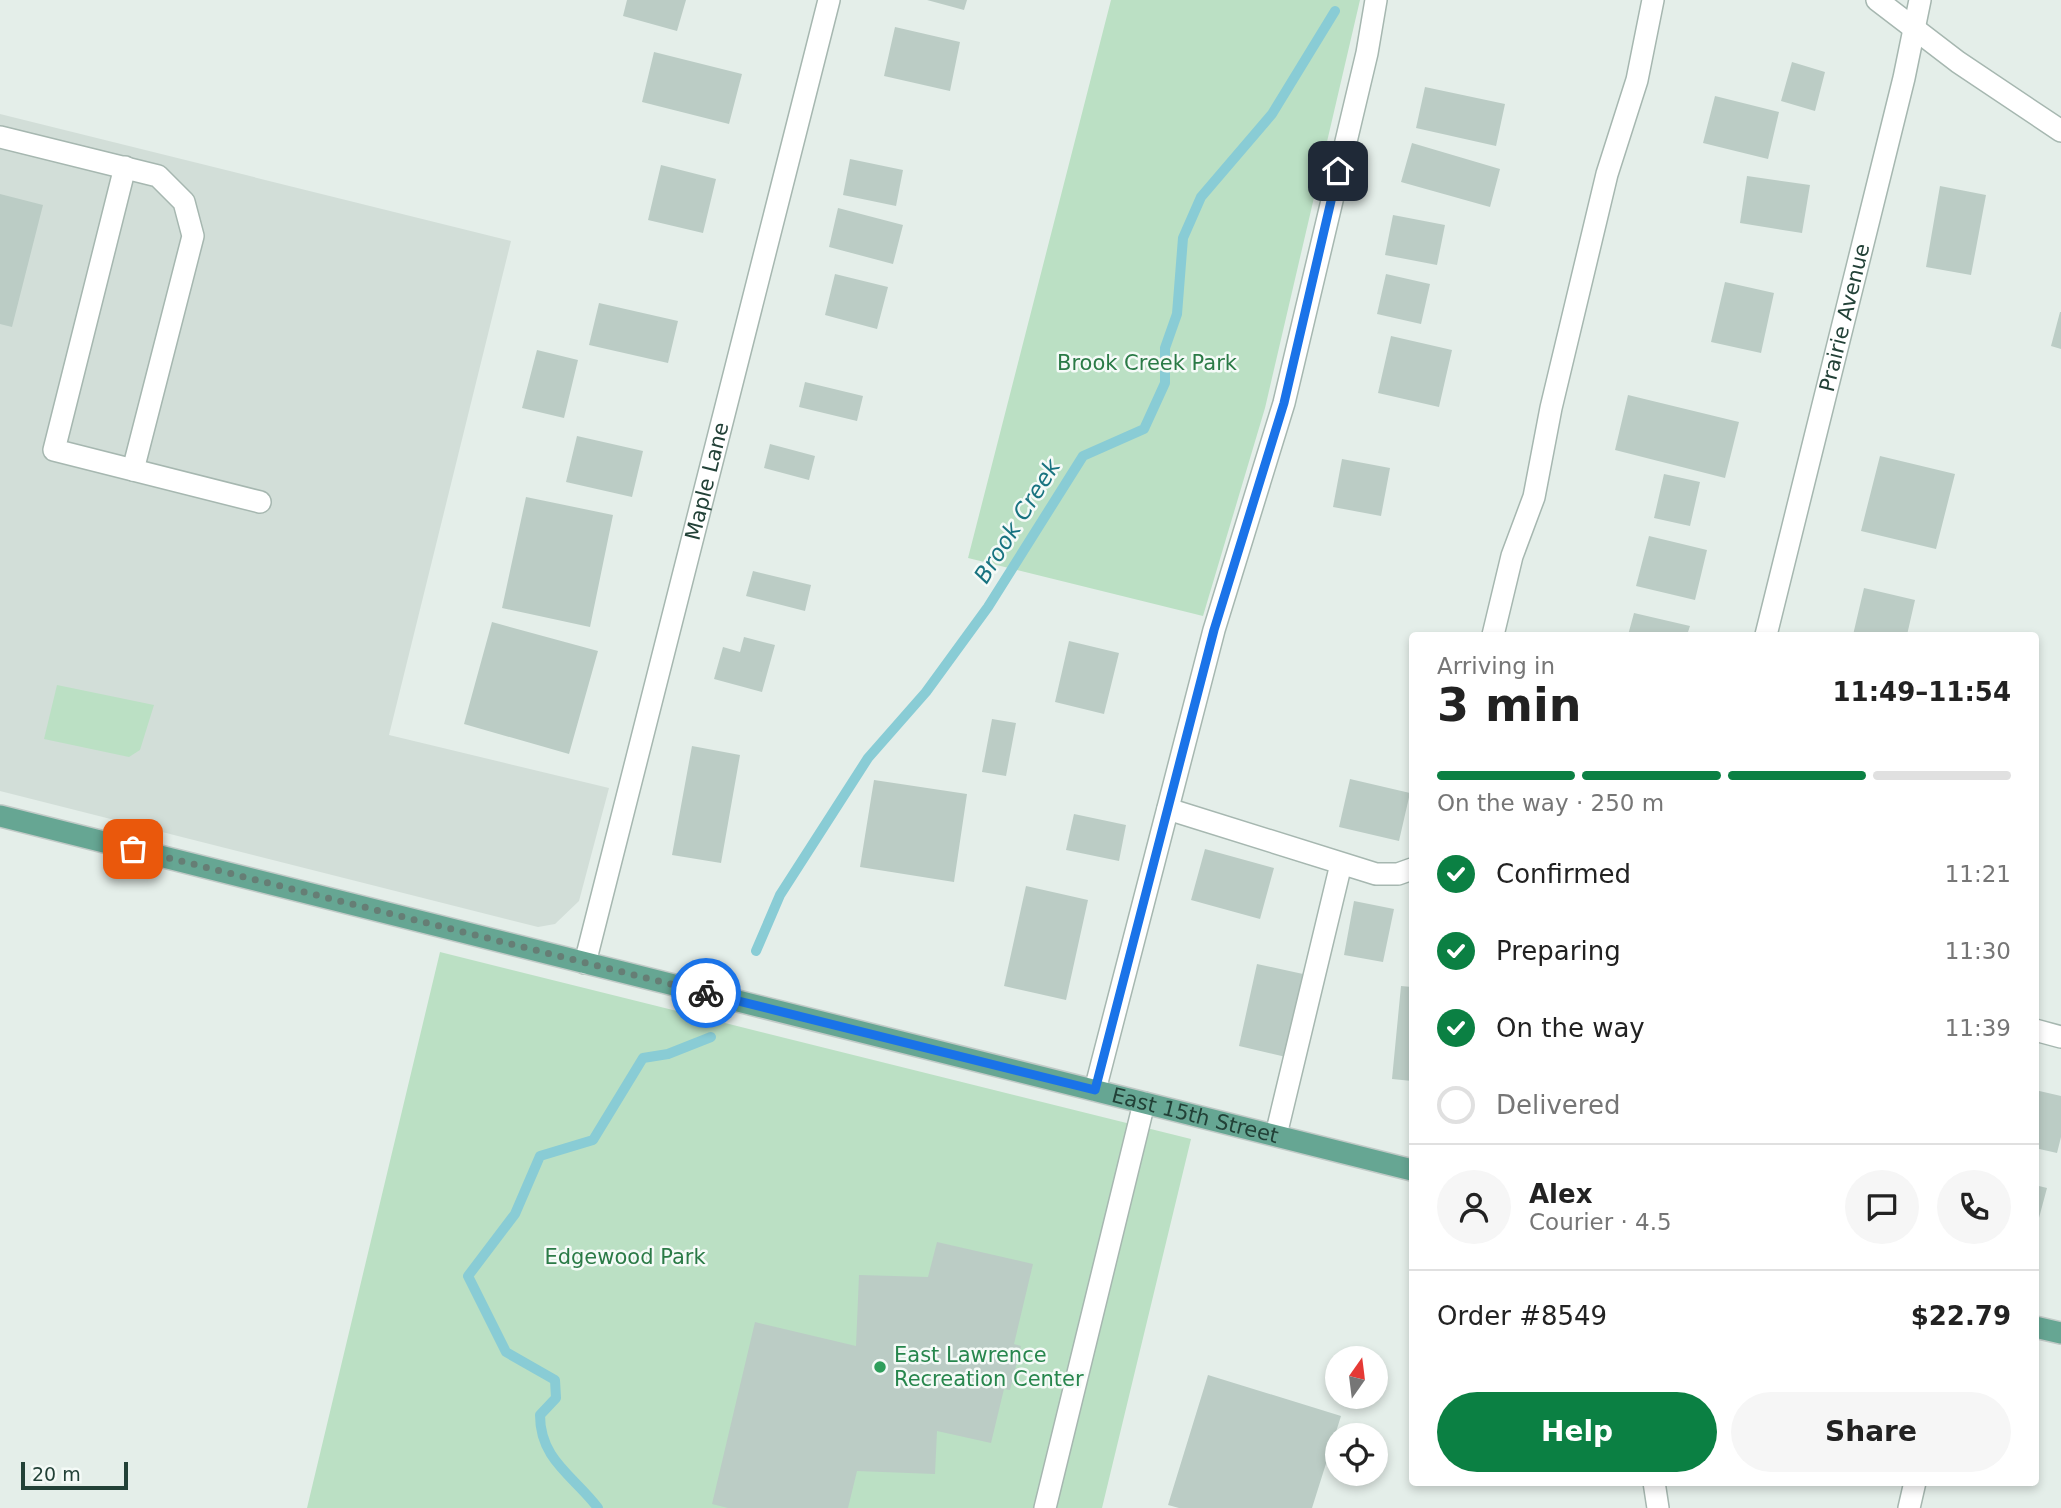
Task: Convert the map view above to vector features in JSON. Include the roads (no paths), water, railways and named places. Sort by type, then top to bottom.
[{"type":"main road","name":"East 15th Street","points":[[0,816],[1409,1169]]},
{"type":"main road","points":[[2039,1328],[2061,1333]]},
{"type":"street","name":"Maple Lane","points":[[585,962],[829,0]]},
{"type":"street","points":[[1095,1090],[1214,630],[1284,403],[1367,53],[1376,0]]},
{"type":"street","points":[[1494,632],[1512,556],[1534,497],[1606,174],[1637,80],[1653,0]]},
{"type":"street","points":[[1877,0],[1914,29],[2061,131]]},
{"type":"street","name":"Prairie Avenue","points":[[1767,632],[1920,0]]},
{"type":"street","points":[[0,137],[158,176],[184,202],[193,236],[133,470]]},
{"type":"street","points":[[125,167],[54,450],[260,502]]},
{"type":"street","points":[[1168,809],[1376,874],[1398,874],[1409,870]]},
{"type":"street","points":[[1276,1135],[1341,864]]},
{"type":"street","points":[[2039,1031],[2061,1037]]},
{"type":"street","points":[[1042,1506],[1144,1103]]},
{"type":"street","points":[[1655,1486],[1658,1508]]},
{"type":"street","points":[[1909,1508],[1914,1486]]},
{"type":"waterway","name":"Brook Creek","points":[[756,951],[780,895],[868,758],[926,692],[988,607],[1083,456],[1144,429],[1165,383],[1165,348],[1177,314],[1183,238],[1201,197],[1272,114],[1335,11]]},
{"type":"waterway","name":"Brook Creek","points":[[598,1508],[560,1466],[546,1444],[540,1415],[556,1398],[555,1380],[506,1352],[468,1276],[515,1214],[540,1156],[593,1140],[643,1058],[668,1054],[711,1037]]},
{"type":"place","name":"East Lawrence Recreation Center","points":[[880,1367]]},
{"type":"park label","name":"Brook Creek Park","points":[[1147,363]]},
{"type":"park label","name":"Edgewood Park","points":[[625,1257]]}]
